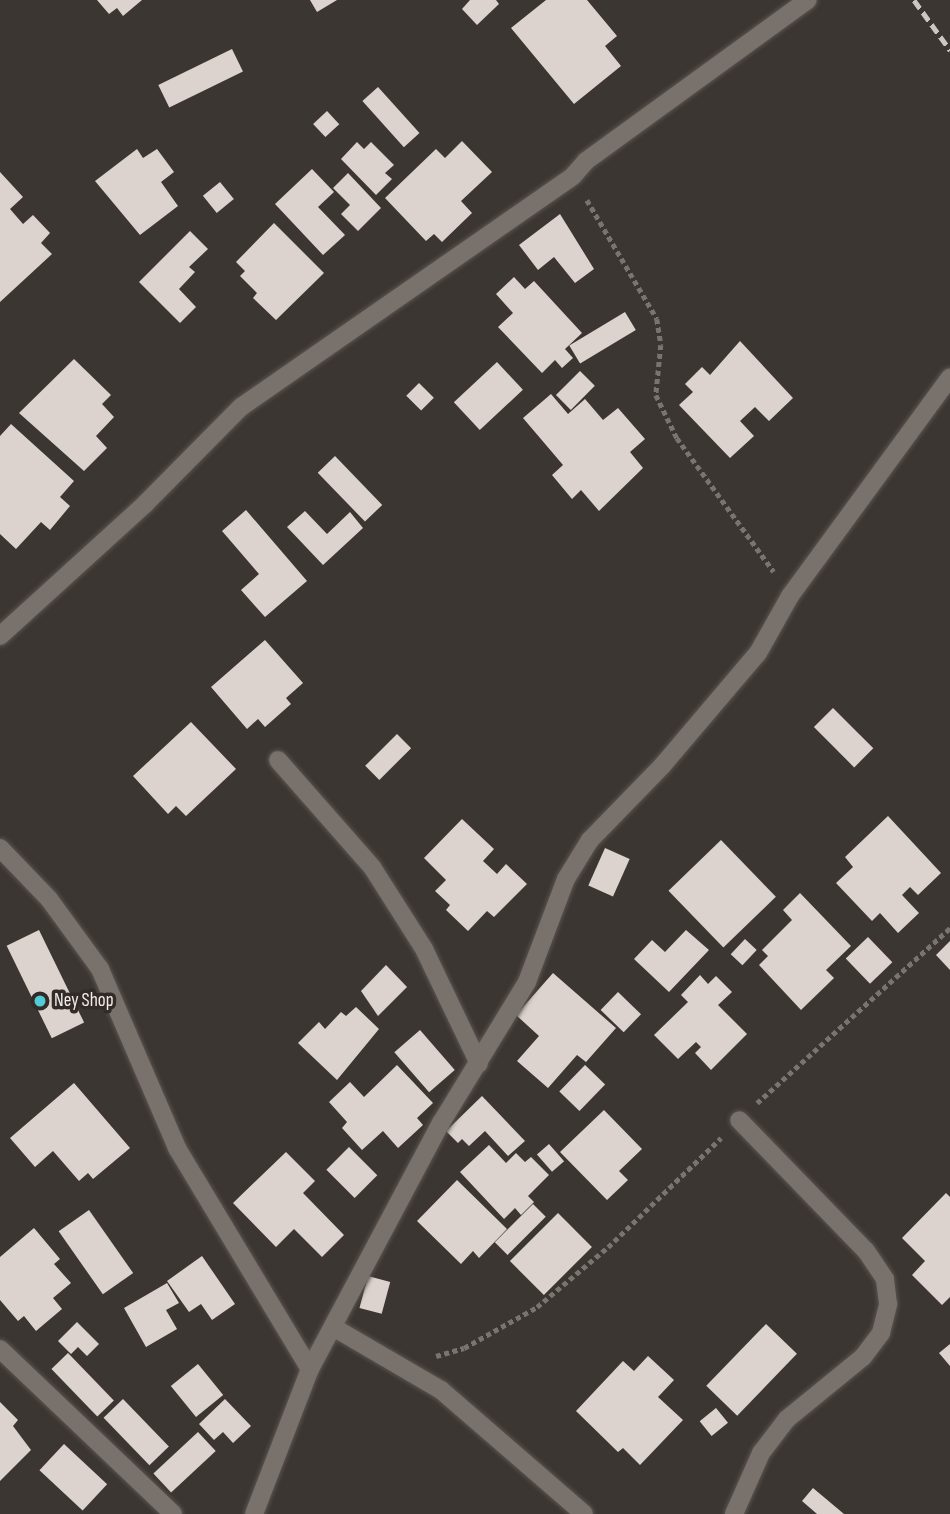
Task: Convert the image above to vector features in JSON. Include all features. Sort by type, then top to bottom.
[{"type":"street","points":[[0,636],[145,504],[241,407],[573,176],[586,161],[808,0]]},
{"type":"street","points":[[254,1514],[310,1369],[441,1122],[479,1065],[527,982],[566,879],[590,840],[723,698],[758,653],[790,596],[950,377]]},
{"type":"street","points":[[278,760],[372,867],[424,949],[479,1065]]},
{"type":"street","points":[[0,848],[49,899],[100,969],[177,1147],[310,1369]]},
{"type":"street","points":[[734,1514],[761,1452],[787,1419],[863,1357],[881,1333],[888,1304],[885,1279],[866,1251],[739,1120]]},
{"type":"street","points":[[333,1327],[405,1366],[497,1434],[584,1514]]},
{"type":"street","points":[[0,1349],[173,1514]]},
{"type":"path","points":[[573,176],[657,319],[661,345],[656,395],[677,438],[790,596]]},
{"type":"path","points":[[405,1366],[464,1348],[537,1307],[608,1247],[739,1120],[950,928]]},
{"type":"building","points":[[97,0],[142,0],[123,16],[117,8],[109,14]]},
{"type":"building","points":[[310,0],[337,0],[317,12]]},
{"type":"building","points":[[470,0],[496,0],[499,4],[477,25],[462,9]]},
{"type":"building","points":[[546,0],[587,0],[617,36],[605,46],[621,66],[574,104],[511,28]]},
{"type":"building","points":[[232,49],[243,71],[169,107],[158,85]]},
{"type":"building","points":[[378,87],[419,133],[404,147],[362,101]]},
{"type":"building","points":[[327,111],[339,124],[325,137],[313,124]]},
{"type":"building","points":[[462,141],[492,172],[461,201],[472,213],[442,242],[434,234],[426,241],[385,198],[436,149],[445,158]]},
{"type":"building","points":[[357,142],[364,149],[371,142],[394,165],[385,173],[392,179],[376,195],[341,159]]},
{"type":"building","points":[[137,149],[143,158],[157,149],[174,172],[161,182],[178,206],[140,235],[95,181]]},
{"type":"building","points":[[312,169],[334,192],[318,207],[345,235],[323,255],[275,204]]},
{"type":"building","points":[[0,172],[23,197],[10,209],[23,224],[33,215],[50,233],[41,243],[52,254],[0,302]]},
{"type":"building","points":[[348,173],[381,208],[358,231],[341,214],[350,205],[333,188]]},
{"type":"building","points":[[220,182],[234,199],[217,213],[203,196]]},
{"type":"building","points":[[560,214],[594,269],[575,283],[554,257],[538,270],[519,245]]},
{"type":"building","points":[[274,223],[324,273],[276,320],[253,298],[257,293],[240,276],[245,271],[236,262]]},
{"type":"building","points":[[190,231],[208,249],[189,267],[195,272],[179,289],[196,307],[180,323],[139,282]]},
{"type":"building","points":[[514,277],[525,289],[534,281],[582,333],[565,349],[573,358],[562,368],[555,360],[542,373],[498,327],[513,313],[496,294]]},
{"type":"building","points":[[625,312],[636,330],[580,363],[569,345]]},
{"type":"building","points":[[740,341],[793,398],[769,421],[755,407],[740,421],[754,436],[730,458],[679,405],[693,392],[685,384],[702,367],[710,375]]},
{"type":"building","points":[[74,359],[111,395],[102,404],[114,417],[96,436],[107,448],[84,471],[19,413]]},
{"type":"building","points":[[497,362],[523,390],[480,430],[454,402]]},
{"type":"building","points":[[580,371],[595,386],[571,410],[556,395]]},
{"type":"building","points":[[419,383],[434,398],[421,411],[406,396]]},
{"type":"building","points":[[551,394],[568,414],[585,399],[603,420],[618,408],[645,439],[630,452],[643,468],[599,511],[581,490],[572,499],[552,475],[563,465],[523,418]]},
{"type":"building","points":[[11,424],[74,481],[60,497],[70,506],[50,530],[41,522],[16,549],[0,534],[0,436]]},
{"type":"building","points":[[335,456],[382,505],[365,522],[318,473]]},
{"type":"building","points":[[246,510],[307,581],[265,617],[241,590],[259,574],[222,531]]},
{"type":"building","points":[[305,511],[327,534],[350,512],[363,528],[323,565],[287,527]]},
{"type":"building","points":[[265,640],[303,683],[286,698],[291,704],[265,727],[258,719],[247,729],[211,687]]},
{"type":"building","points":[[833,708],[873,748],[854,767],[814,727]]},
{"type":"building","points":[[191,722],[236,769],[186,816],[176,806],[168,814],[133,776]]},
{"type":"building","points":[[397,734],[411,748],[379,780],[365,766]]},
{"type":"building","points":[[888,816],[941,873],[918,895],[910,887],[902,895],[919,913],[898,933],[880,913],[872,921],[836,883],[853,867],[845,857]]},
{"type":"building","points":[[462,819],[494,849],[483,861],[497,874],[506,864],[527,884],[494,917],[487,911],[468,931],[446,910],[450,905],[435,891],[446,880],[424,858]]},
{"type":"building","points":[[721,840],[776,897],[723,948],[668,891]]},
{"type":"building","points":[[605,848],[630,859],[613,896],[588,885]]},
{"type":"building","points":[[800,893],[851,946],[826,970],[834,978],[801,1010],[759,965],[768,956],[762,950],[792,920],[783,910]]},
{"type":"building","points":[[39,930],[84,1023],[52,1038],[7,946]]},
{"type":"building","points":[[686,930],[709,950],[669,992],[634,959],[652,940],[665,952]]},
{"type":"building","points":[[868,937],[892,962],[870,984],[846,959]]},
{"type":"building","points":[[745,939],[757,950],[742,965],[731,954]]},
{"type":"building","points":[[950,941],[950,970],[936,955]]},
{"type":"building","points":[[386,965],[407,987],[378,1016],[361,991]]},
{"type":"building","points":[[553,973],[616,1028],[586,1062],[577,1055],[548,1088],[517,1061],[539,1036],[516,1015]]},
{"type":"building","points":[[700,975],[708,984],[716,976],[732,992],[718,1005],[747,1034],[711,1070],[695,1053],[701,1047],[696,1042],[678,1059],[654,1035],[688,1002],[681,995]]},
{"type":"building","points":[[618,992],[641,1014],[624,1032],[601,1010]]},
{"type":"building","points":[[356,1007],[379,1029],[337,1080],[298,1043],[319,1022],[325,1029],[341,1012],[346,1016]]},
{"type":"building","points":[[420,1030],[455,1070],[429,1092],[394,1052]]},
{"type":"building","points":[[397,1065],[433,1103],[417,1118],[423,1125],[398,1148],[383,1131],[362,1150],[342,1128],[347,1122],[329,1102],[350,1082],[364,1097]]},
{"type":"building","points":[[585,1065],[605,1084],[579,1111],[559,1092]]},
{"type":"building","points":[[74,1083],[130,1148],[93,1179],[88,1173],[79,1181],[53,1151],[35,1167],[10,1138]]},
{"type":"building","points":[[482,1096],[525,1141],[508,1156],[485,1131],[469,1146],[462,1139],[458,1143],[446,1131]]},
{"type":"building","points":[[604,1110],[642,1149],[619,1171],[628,1180],[607,1200],[560,1152]]},
{"type":"building","points":[[549,1144],[564,1161],[552,1172],[537,1154]]},
{"type":"building","points":[[489,1145],[506,1163],[516,1153],[525,1162],[531,1157],[549,1175],[528,1196],[534,1202],[521,1215],[515,1208],[504,1219],[460,1172]]},
{"type":"building","points":[[349,1147],[377,1175],[355,1198],[326,1170]]},
{"type":"building","points":[[286,1152],[315,1181],[303,1193],[344,1235],[322,1257],[294,1229],[276,1247],[233,1203]]},
{"type":"building","points":[[457,1180],[507,1229],[479,1258],[473,1251],[461,1264],[417,1221]]},
{"type":"building","points":[[946,1193],[950,1197],[950,1297],[942,1305],[912,1275],[925,1261],[902,1238]]},
{"type":"building","points":[[533,1204],[546,1217],[508,1255],[495,1242]]},
{"type":"building","points":[[89,1210],[133,1273],[103,1294],[59,1231]]},
{"type":"building","points":[[558,1213],[592,1247],[544,1295],[510,1261]]},
{"type":"building","points":[[34,1228],[60,1259],[54,1264],[71,1283],[53,1298],[62,1309],[36,1331],[24,1316],[18,1321],[0,1300],[0,1257]]},
{"type":"building","points":[[202,1256],[235,1304],[212,1320],[201,1304],[189,1312],[167,1281]]},
{"type":"building","points":[[368,1276],[390,1282],[382,1314],[359,1308]]},
{"type":"building","points":[[167,1283],[179,1303],[166,1310],[177,1329],[146,1347],[124,1308]]},
{"type":"building","points":[[77,1322],[99,1344],[87,1356],[78,1347],[71,1354],[58,1341]]},
{"type":"building","points":[[766,1324],[797,1354],[737,1416],[706,1386]]},
{"type":"building","points":[[950,1344],[950,1366],[939,1353]]},
{"type":"building","points":[[68,1353],[114,1400],[97,1416],[51,1369]]},
{"type":"building","points":[[648,1356],[674,1380],[658,1397],[683,1420],[640,1465],[623,1448],[618,1452],[576,1411],[623,1361],[634,1371]]},
{"type":"building","points":[[198,1364],[223,1395],[196,1417],[171,1386]]},
{"type":"building","points":[[123,1399],[169,1446],[149,1465],[104,1418]]},
{"type":"building","points":[[225,1399],[251,1426],[233,1443],[223,1432],[214,1440],[199,1424]]},
{"type":"building","points":[[0,1402],[18,1420],[13,1426],[31,1450],[0,1481]]},
{"type":"building","points":[[716,1408],[728,1423],[712,1436],[700,1421]]},
{"type":"building","points":[[198,1432],[216,1451],[171,1493],[153,1474]]},
{"type":"building","points":[[64,1444],[107,1484],[83,1511],[39,1470]]},
{"type":"building","points":[[813,1488],[844,1514],[817,1514],[802,1501]]},
{"type":"railway","points":[[914,0],[950,50]]},
{"type":"place","name":"Ney Shop","points":[[40,1001]]}]
